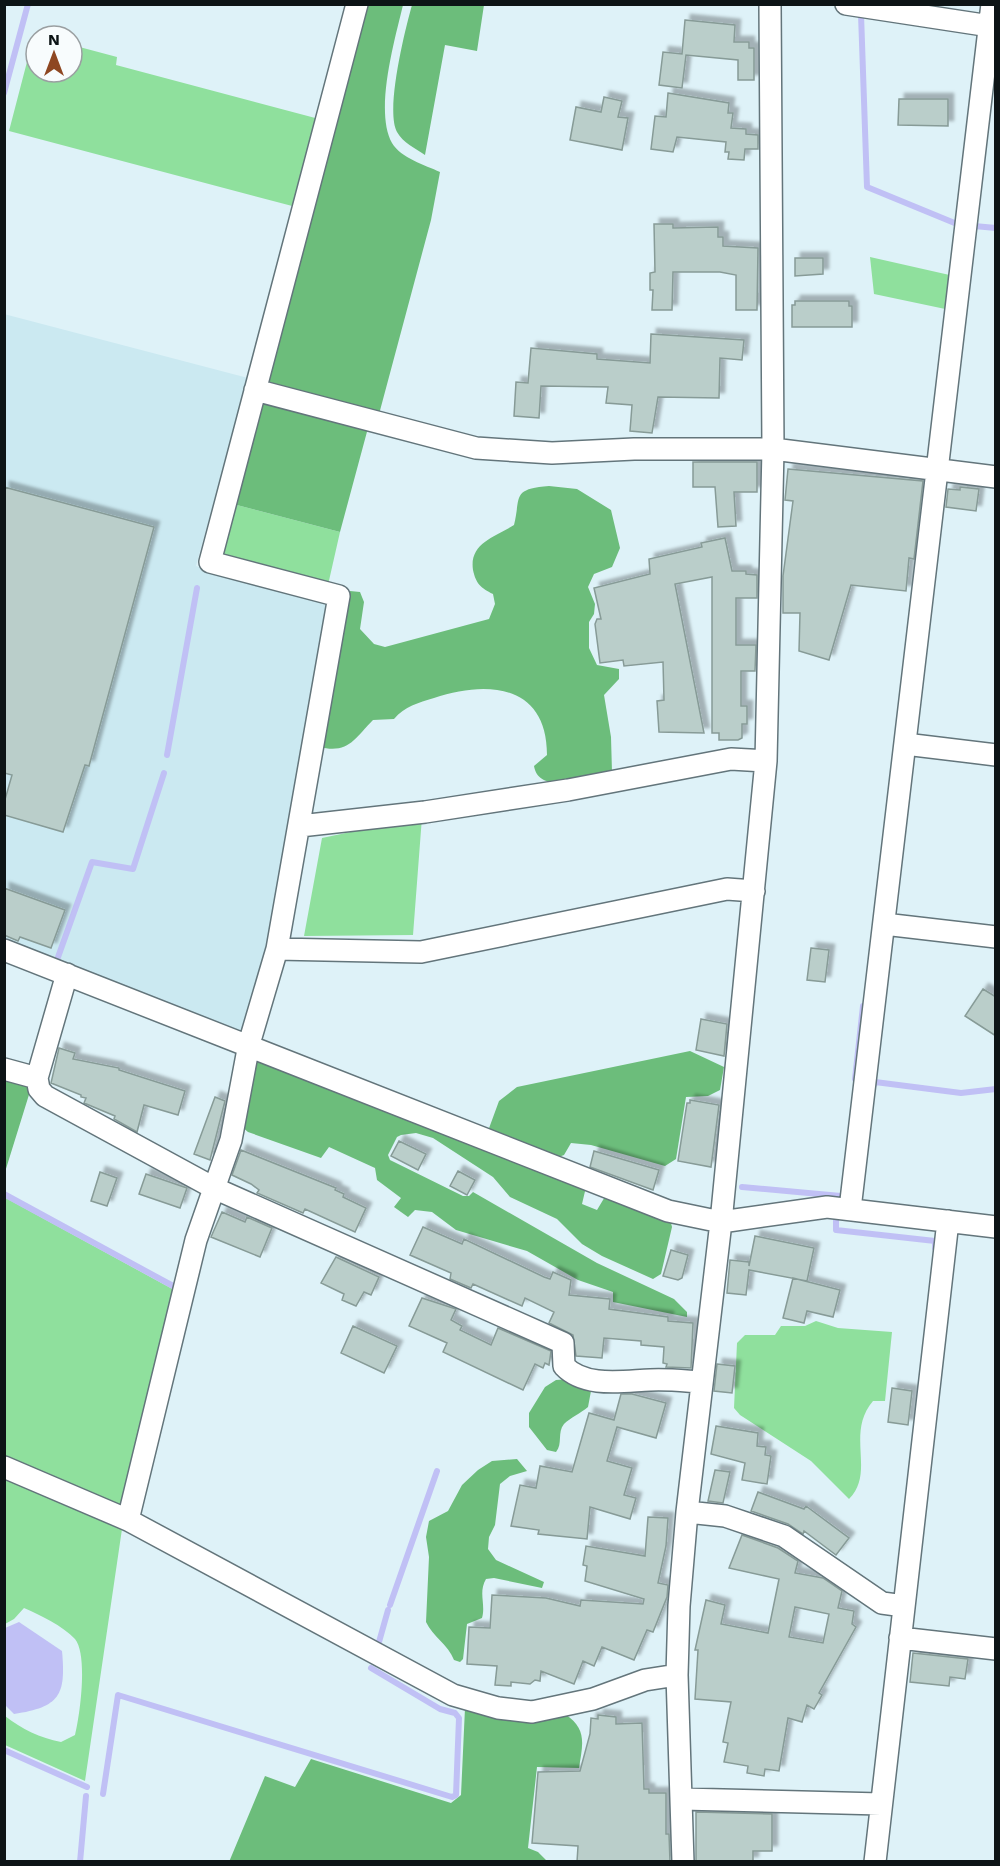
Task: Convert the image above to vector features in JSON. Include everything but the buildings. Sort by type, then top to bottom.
[{"type":"street","points":[[128,1520],[196,1240],[231,1140],[249,1044],[277,949],[339,596],[210,562],[357,4]]},
{"type":"street","points":[[683,1862],[678,1675],[679,1606],[687,1512],[721,1222],[766,761],[773,449],[770,4]]},
{"type":"street","points":[[846,4],[990,26]]},
{"type":"street","points":[[850,1209],[937,470],[989,82],[992,4]]},
{"type":"street","points":[[255,390],[476,448],[552,453],[634,449],[773,449],[996,477]]},
{"type":"street","points":[[905,744],[996,755]]},
{"type":"street","points":[[300,826],[425,812],[568,790],[731,759],[766,761]]},
{"type":"street","points":[[277,949],[421,952],[727,889],[754,891]]},
{"type":"street","points":[[884,924],[996,937]]},
{"type":"street","points":[[4,950],[249,1044],[668,1211],[721,1222],[827,1207],[996,1227]]},
{"type":"street","points":[[67,974],[37,1078],[39,1089],[45,1096],[214,1188],[564,1343],[564,1366],[571,1373],[608,1383],[652,1380],[702,1382]]},
{"type":"street","points":[[4,1069],[37,1078]]},
{"type":"street","points":[[875,1862],[948,1221]]},
{"type":"street","points":[[4,1467],[128,1520],[453,1695],[487,1705],[532,1712],[593,1699],[645,1680],[678,1675]]},
{"type":"street","points":[[687,1512],[725,1516],[784,1536],[882,1603],[904,1606]]},
{"type":"street","points":[[900,1638],[996,1649]]},
{"type":"street","points":[[682,1799],[881,1804]]},
{"type":"shaded area","points":[[4,314],[248,378],[196,566],[322,601],[328,609],[268,943],[247,1027],[243,1032],[236,1032],[5,942]]},
{"type":"green space","points":[[365,5],[403,5],[391,55],[385,94],[387,129],[392,143],[401,153],[440,172],[431,220],[378,418],[266,385]]},
{"type":"green space","points":[[412,5],[484,5],[477,51],[445,45],[425,155],[403,139],[397,132],[394,121],[393,106],[397,70]]},
{"type":"green space","points":[[84,48],[117,57],[116,65],[319,119],[296,207],[9,131],[24,73],[24,84],[84,84]]},
{"type":"green space","points":[[870,257],[954,276],[950,310],[874,294]]},
{"type":"green space","points":[[260,400],[368,428],[340,532],[233,504]]},
{"type":"green space","points":[[549,486],[577,489],[611,510],[620,548],[612,567],[594,574],[588,587],[595,604],[594,614],[589,622],[589,648],[597,665],[619,669],[619,679],[604,695],[611,737],[612,772],[567,782],[545,781],[538,775],[534,766],[547,755],[544,731],[537,714],[525,701],[510,693],[493,689],[454,692],[423,702],[407,708],[394,719],[373,720],[344,747],[329,749],[319,747],[350,591],[360,592],[364,602],[360,629],[374,644],[385,647],[489,619],[495,604],[493,594],[477,582],[473,570],[475,553],[485,542],[514,525],[518,501],[523,492]]},
{"type":"green space","points":[[233,504],[340,532],[328,585],[220,554]]},
{"type":"green space","points":[[422,817],[413,935],[304,936],[322,838]]},
{"type":"green space","points":[[690,1051],[724,1067],[720,1090],[708,1096],[686,1097],[676,1159],[665,1166],[591,1145],[571,1143],[564,1155],[556,1158],[488,1131],[499,1101],[517,1087]]},
{"type":"green space","points":[[253,1059],[260,1059],[586,1187],[582,1204],[597,1210],[606,1195],[670,1219],[672,1227],[661,1274],[653,1279],[602,1256],[582,1244],[557,1219],[510,1197],[493,1177],[433,1138],[416,1133],[401,1135],[397,1137],[388,1155],[390,1160],[463,1196],[469,1196],[473,1192],[597,1263],[674,1299],[687,1312],[687,1317],[613,1302],[613,1292],[578,1280],[527,1251],[456,1230],[432,1212],[415,1210],[408,1217],[394,1207],[401,1198],[377,1180],[375,1168],[329,1147],[321,1158],[248,1132],[241,1126]]},
{"type":"green space","points":[[5,1077],[32,1085],[5,1172]]},
{"type":"green space","points":[[4,1197],[178,1292],[120,1508],[5,1458]]},
{"type":"green space","points":[[816,1321],[838,1328],[892,1332],[885,1401],[873,1401],[865,1414],[861,1426],[860,1477],[857,1488],[849,1499],[811,1461],[740,1415],[734,1408],[737,1343],[745,1335],[775,1335],[781,1326],[805,1326]]},
{"type":"green space","points":[[569,1379],[585,1384],[591,1391],[588,1407],[564,1424],[556,1452],[547,1450],[529,1427],[529,1413],[545,1387],[556,1380]]},
{"type":"green space","points":[[517,1459],[527,1471],[510,1476],[500,1484],[495,1525],[489,1537],[488,1549],[496,1560],[544,1582],[542,1588],[494,1578],[486,1579],[483,1589],[482,1618],[467,1624],[463,1659],[460,1662],[454,1660],[426,1622],[429,1557],[426,1537],[429,1521],[448,1511],[462,1485],[478,1470],[492,1461]]},
{"type":"green space","points":[[5,1478],[122,1529],[85,1781],[5,1745],[5,1716],[32,1732],[53,1740],[61,1742],[75,1735],[81,1700],[82,1671],[79,1647],[75,1639],[58,1625],[24,1608],[14,1619],[5,1624]]},
{"type":"green space","points":[[465,1708],[565,1714],[577,1725],[582,1737],[579,1768],[537,1767],[528,1848],[538,1852],[547,1861],[229,1862],[265,1776],[295,1787],[311,1759],[451,1803],[461,1795]]},
{"type":"water","points":[[19,1622],[62,1651],[63,1678],[57,1696],[50,1703],[14,1714],[5,1705],[5,1628]]},
{"type":"waterway","points":[[4,93],[28,4]]},
{"type":"waterway","points":[[861,14],[867,187],[957,224]]},
{"type":"waterway","points":[[974,226],[996,228]]},
{"type":"waterway","points":[[167,755],[197,588]]},
{"type":"waterway","points":[[57,960],[92,862],[133,869],[164,773]]},
{"type":"waterway","points":[[855,1079],[863,1006]]},
{"type":"waterway","points":[[873,1087],[875,1082],[961,1093],[996,1089]]},
{"type":"waterway","points":[[742,1187],[841,1196]]},
{"type":"waterway","points":[[4,1194],[175,1287]]},
{"type":"waterway","points":[[836,1220],[836,1230],[935,1241],[935,1248]]},
{"type":"waterway","points":[[390,1605],[437,1471]]},
{"type":"waterway","points":[[379,1642],[388,1610]]},
{"type":"waterway","points":[[103,1794],[118,1695],[452,1797],[456,1795],[459,1718],[455,1713],[440,1709],[371,1668]]},
{"type":"waterway","points":[[4,1750],[87,1787]]},
{"type":"waterway","points":[[80,1862],[86,1796]]}]
